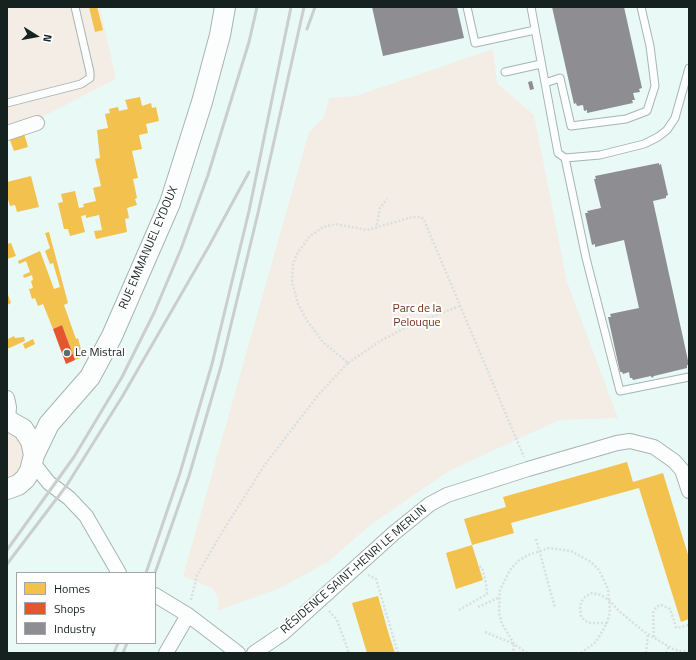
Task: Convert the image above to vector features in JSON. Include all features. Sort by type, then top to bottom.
[{"type":"street","name":"RUE EMMANUEL EYDOUX","points":[[12,487],[30,471],[49,424],[90,377],[112,336],[170,203],[202,102],[220,35],[225,7]]},
{"type":"street","points":[[7,133],[37,123]]},
{"type":"street","points":[[7,398],[13,423],[31,441],[34,459],[49,483],[69,498],[86,516],[117,572]]},
{"type":"street","points":[[13,423],[49,424]]},
{"type":"street","name":"RÉSIDENCE SAINT-HENRI LE MERLIN","points":[[254,653],[282,634],[394,533],[430,504],[447,495],[528,468],[617,443],[636,442],[654,447],[674,461],[682,470],[689,491]]},
{"type":"street","points":[[12,487],[38,481],[49,483]]},
{"type":"street","points":[[156,596],[188,615],[238,653]]},
{"type":"street","points":[[166,653],[188,615]]},
{"type":"lane","points":[[7,103],[81,84],[90,78],[90,72],[75,7]]},
{"type":"lane","points":[[467,7],[475,43],[535,30]]},
{"type":"lane","points":[[531,7],[558,152],[565,158],[586,258],[620,391],[689,377]]},
{"type":"lane","points":[[545,83],[560,78],[571,126],[626,119],[647,111],[655,86],[650,46],[641,7]]},
{"type":"lane","points":[[505,72],[541,64]]},
{"type":"lane","points":[[565,158],[600,155],[644,144],[658,138],[667,130],[675,118],[689,68]]},
{"type":"path","points":[[376,229],[380,208],[387,199]]},
{"type":"path","points":[[348,363],[323,342],[308,322],[295,294],[292,282],[293,264],[302,245],[315,232],[336,224],[360,230],[376,229],[413,217],[421,217],[424,220],[528,468]]},
{"type":"path","points":[[188,615],[197,575],[246,494],[292,427],[319,394],[348,363],[382,340],[413,324],[460,306]]},
{"type":"path","points":[[536,539],[555,608]]},
{"type":"path","points":[[513,653],[514,644],[502,624],[499,613],[499,598],[504,579],[510,570],[528,555],[539,550],[555,548],[571,551],[591,562],[604,579],[610,601],[607,623],[596,642],[581,653]]},
{"type":"path","points":[[460,610],[487,594],[482,568],[479,566]]},
{"type":"path","points":[[354,569],[376,579],[398,653]]},
{"type":"path","points":[[607,623],[590,623],[581,616],[581,602],[585,597],[592,593],[601,595],[610,601],[630,621],[648,634],[679,651],[689,650]]},
{"type":"path","points":[[478,607],[499,598]]},
{"type":"path","points":[[320,600],[337,620],[349,653]]},
{"type":"path","points":[[654,637],[653,613],[656,607],[662,605],[670,609],[677,628],[689,625]]},
{"type":"path","points":[[485,632],[514,644],[527,653]]},
{"type":"path","points":[[646,653],[648,634]]},
{"type":"path","points":[[666,653],[670,646]]},
{"type":"green space","points":[[7,7],[100,7],[116,79],[36,120],[7,129]]},
{"type":"green space","name":"Parc de la Pelouque","points":[[493,49],[497,83],[534,115],[567,282],[618,418],[559,420],[449,471],[369,526],[328,562],[280,588],[217,611],[219,600],[213,589],[183,576],[309,132],[324,117],[329,98],[356,96]]},
{"type":"green space","points":[[7,428],[16,432],[25,448],[23,465],[18,472],[7,478]]},
{"type":"building: Homes","points":[[89,7],[97,7],[103,30],[95,32]]},
{"type":"building: Homes","points":[[140,97],[142,106],[151,103],[152,108],[156,107],[159,121],[146,124],[148,133],[139,135],[142,149],[132,151],[138,178],[133,179],[137,205],[127,208],[129,218],[125,219],[127,232],[96,239],[94,231],[102,230],[99,215],[86,218],[86,215],[81,216],[85,232],[70,236],[68,229],[64,229],[58,203],[63,202],[61,194],[75,191],[79,208],[84,207],[83,204],[96,201],[93,188],[101,186],[95,159],[100,158],[97,130],[108,128],[105,114],[110,113],[109,109],[118,107],[119,111],[128,109],[125,100]]},
{"type":"building: Homes","points":[[23,130],[28,147],[14,151],[8,135]]},
{"type":"building: Homes","points":[[31,176],[39,207],[17,212],[15,205],[10,206],[7,196],[7,182]]},
{"type":"building: Homes","points":[[49,232],[68,303],[64,305],[76,339],[78,338],[83,357],[75,360],[62,325],[53,329],[43,304],[38,306],[35,298],[32,299],[29,289],[33,288],[31,281],[33,280],[32,275],[24,278],[23,275],[30,272],[26,261],[19,264],[18,261],[40,251],[54,289],[60,287],[53,263],[50,264],[45,251],[50,248],[45,233]]},
{"type":"building: Homes","points":[[11,243],[16,256],[7,259],[7,244]]},
{"type":"building: Homes","points":[[7,292],[11,303],[7,305]]},
{"type":"building: Homes","points":[[14,336],[15,338],[24,337],[25,341],[7,349],[8,339]]},
{"type":"building: Homes","points":[[33,339],[35,344],[25,349],[23,344]]},
{"type":"building: Homes","points":[[627,462],[633,482],[663,473],[689,558],[689,619],[681,622],[639,488],[511,523],[514,533],[472,545],[464,519],[506,507],[503,497]]},
{"type":"building: Homes","points":[[472,545],[483,580],[456,589],[446,553]]},
{"type":"building: Homes","points":[[378,596],[395,653],[367,653],[352,603]]},
{"type":"building: Shops","points":[[62,325],[75,360],[66,364],[53,329]]},
{"type":"building: Industry","points":[[372,7],[457,7],[464,38],[383,56]]},
{"type":"building: Industry","points":[[552,7],[624,7],[642,88],[639,89],[640,92],[633,93],[635,100],[632,100],[633,103],[587,113],[587,110],[584,111],[583,105],[577,106],[576,103],[574,104]]},
{"type":"building: Industry","points":[[532,81],[534,89],[530,90],[528,82]]},
{"type":"building: Industry","points":[[659,163],[659,165],[661,164],[668,195],[666,198],[653,201],[689,365],[687,365],[687,368],[654,376],[652,378],[651,376],[633,380],[630,378],[629,372],[623,374],[620,372],[608,317],[611,317],[610,314],[639,308],[624,240],[595,247],[595,244],[592,245],[585,213],[588,213],[587,211],[601,208],[594,179],[596,179],[595,176]]},
{"type":"railway","points":[[7,550],[74,457],[122,377],[154,313],[181,249],[208,175],[249,42],[257,7]]},
{"type":"railway","points":[[146,572],[180,473],[212,364],[249,211],[291,7]]},
{"type":"railway","points":[[155,572],[189,476],[221,366],[258,213],[304,7]]},
{"type":"railway","points":[[307,29],[315,7]]},
{"type":"railway","points":[[7,564],[67,485],[122,397],[209,246],[249,172]]},
{"type":"railway","points":[[114,653],[118,644]]},
{"type":"railway","points":[[123,653],[127,644]]},
{"type":"place","name":"Le Mistral","points":[[67,353]]}]
